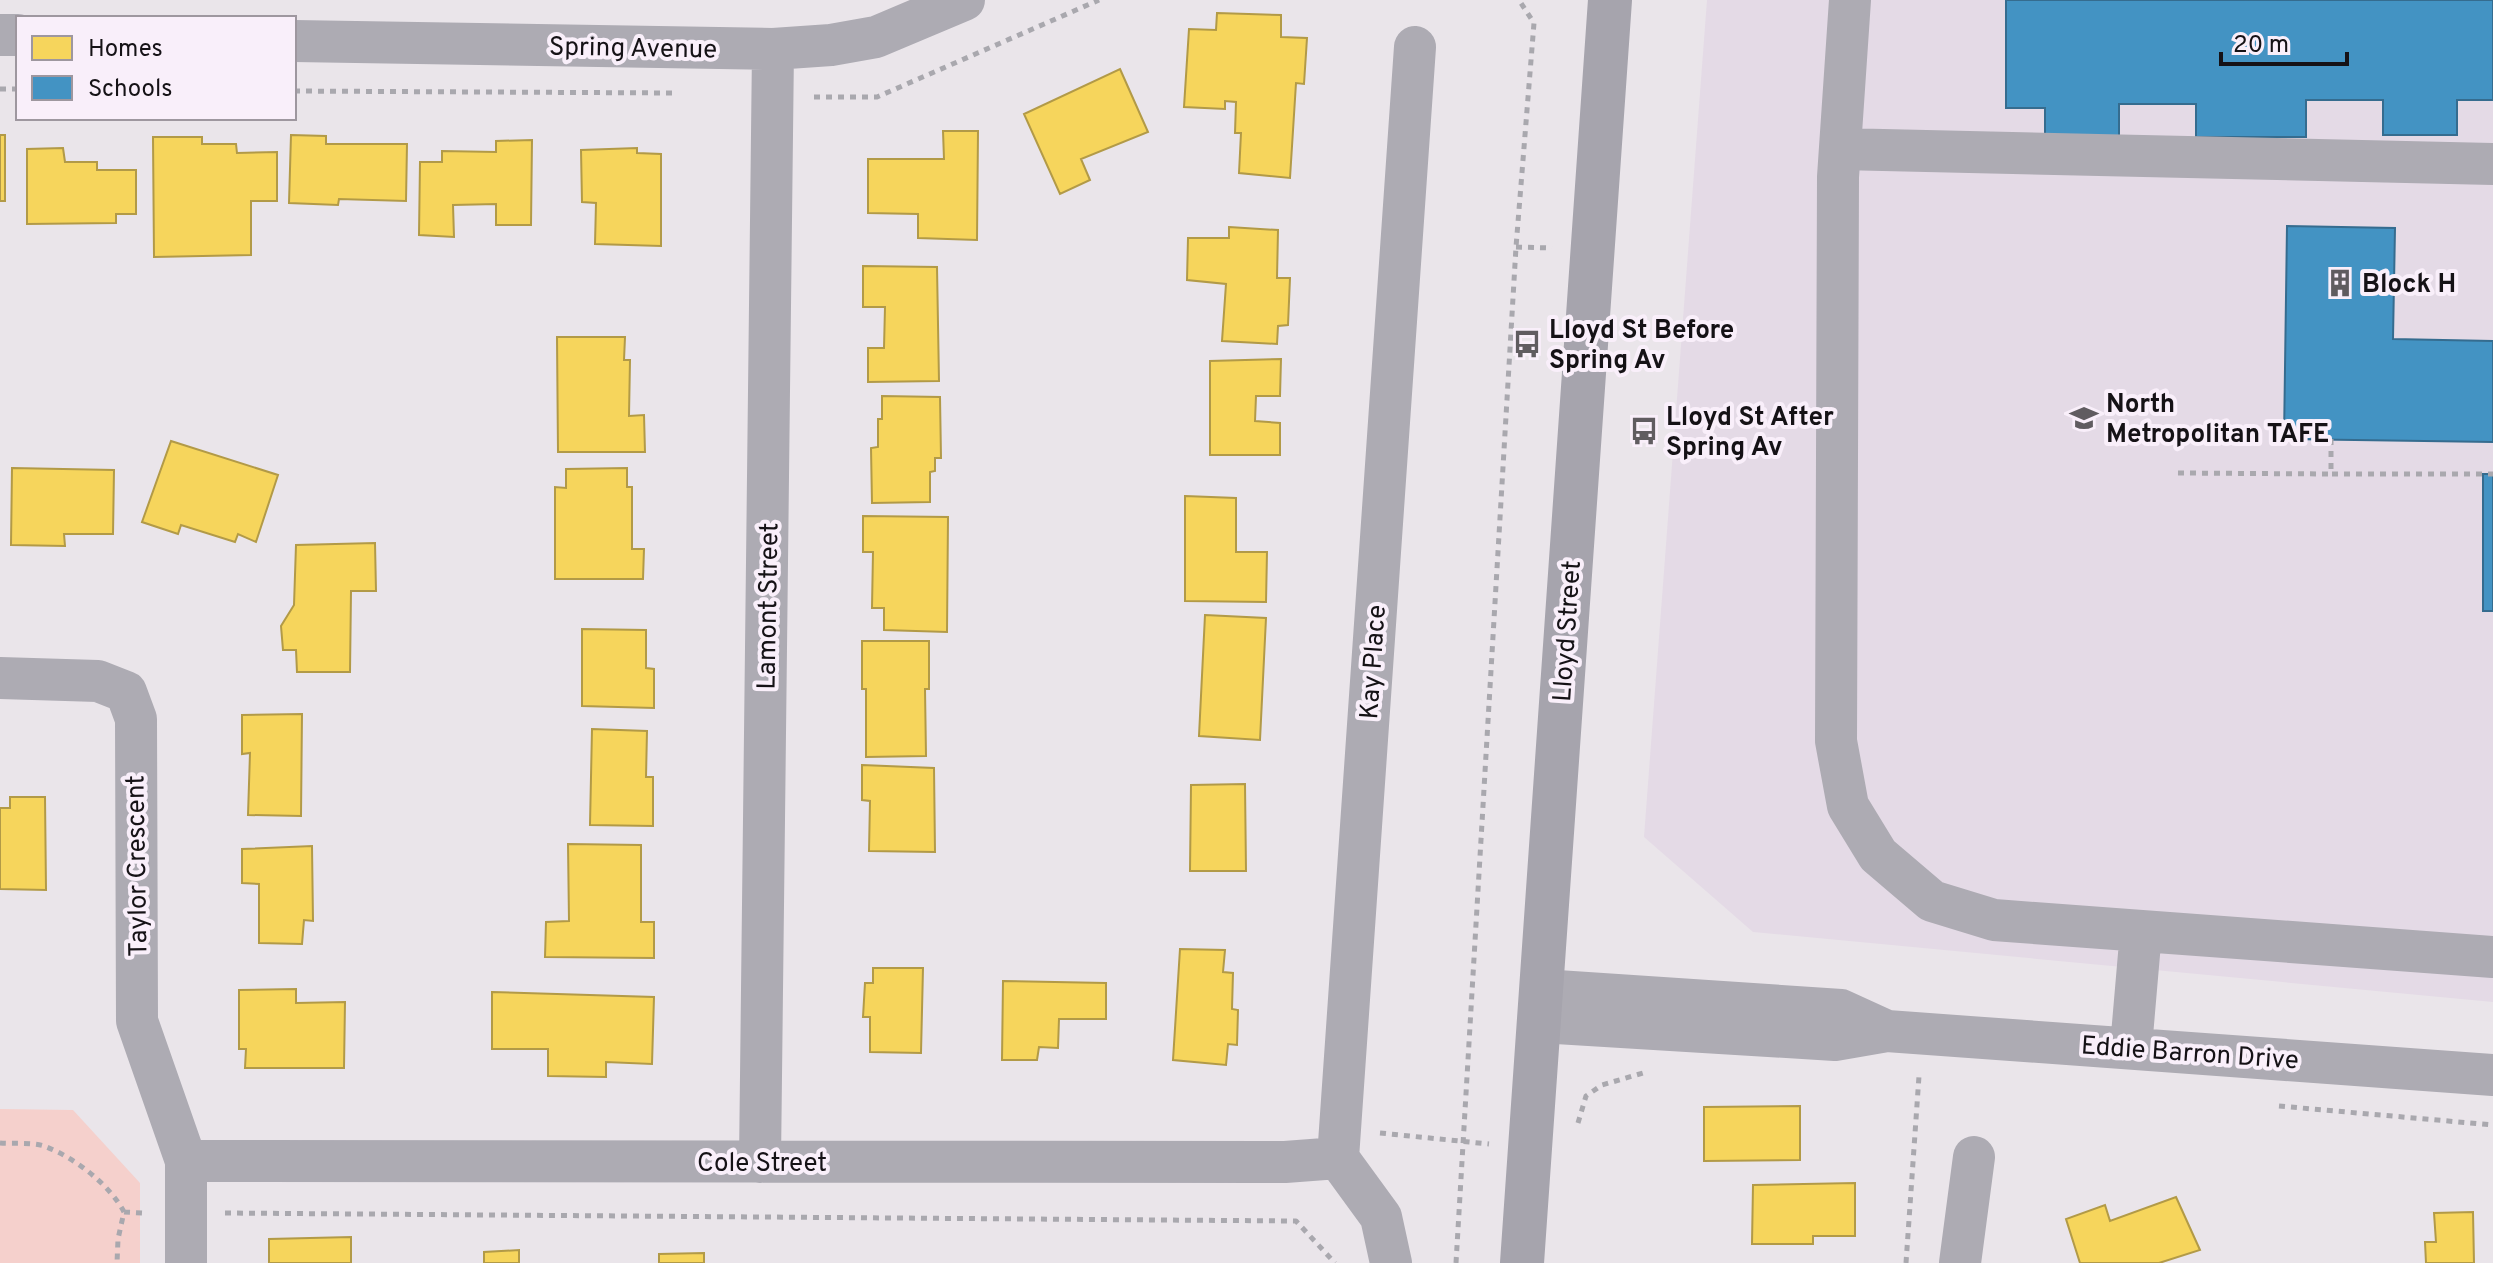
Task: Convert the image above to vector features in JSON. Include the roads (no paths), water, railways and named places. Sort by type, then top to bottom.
[{"type":"main road","name":"Lloyd Street","points":[[1522,1263],[1610,0]]},
{"type":"street","name":"Spring Avenue","points":[[296,41],[773,49],[831,45],[876,37],[964,0]]},
{"type":"street","points":[[1850,0],[1840,149],[1836,741],[1848,806],[1878,855],[1932,901],[1994,920],[2493,957]]},
{"type":"street","name":"Kay Place","points":[[1338,1158],[1415,47]]},
{"type":"street","name":"Lamont Street","points":[[760,1162],[773,49]]},
{"type":"street","points":[[1840,149],[2493,164]]},
{"type":"street","name":"Taylor Crescent","points":[[0,678],[98,681],[126,692],[136,719],[137,1021],[186,1161],[186,1263]]},
{"type":"street","points":[[2131,1047],[2141,931]]},
{"type":"street","name":"Eddie Barron Drive","points":[[1541,1006],[1835,1040],[1887,1031],[2493,1075]]},
{"type":"street","points":[[1960,1263],[1974,1157]]},
{"type":"street","points":[[1338,1158],[1381,1217],[1391,1263]]},
{"type":"street","name":"Cole Street","points":[[186,1161],[1285,1162],[1338,1158]]},
{"type":"place","name":"Block H","points":[[2340,283]]},
{"type":"place","name":"Lloyd St Before Spring Av","points":[[1527,344]]},
{"type":"place","name":"North Metropolitan TAFE","points":[[2084,418]]},
{"type":"place","name":"Lloyd St After Spring Av","points":[[1644,431]]}]
